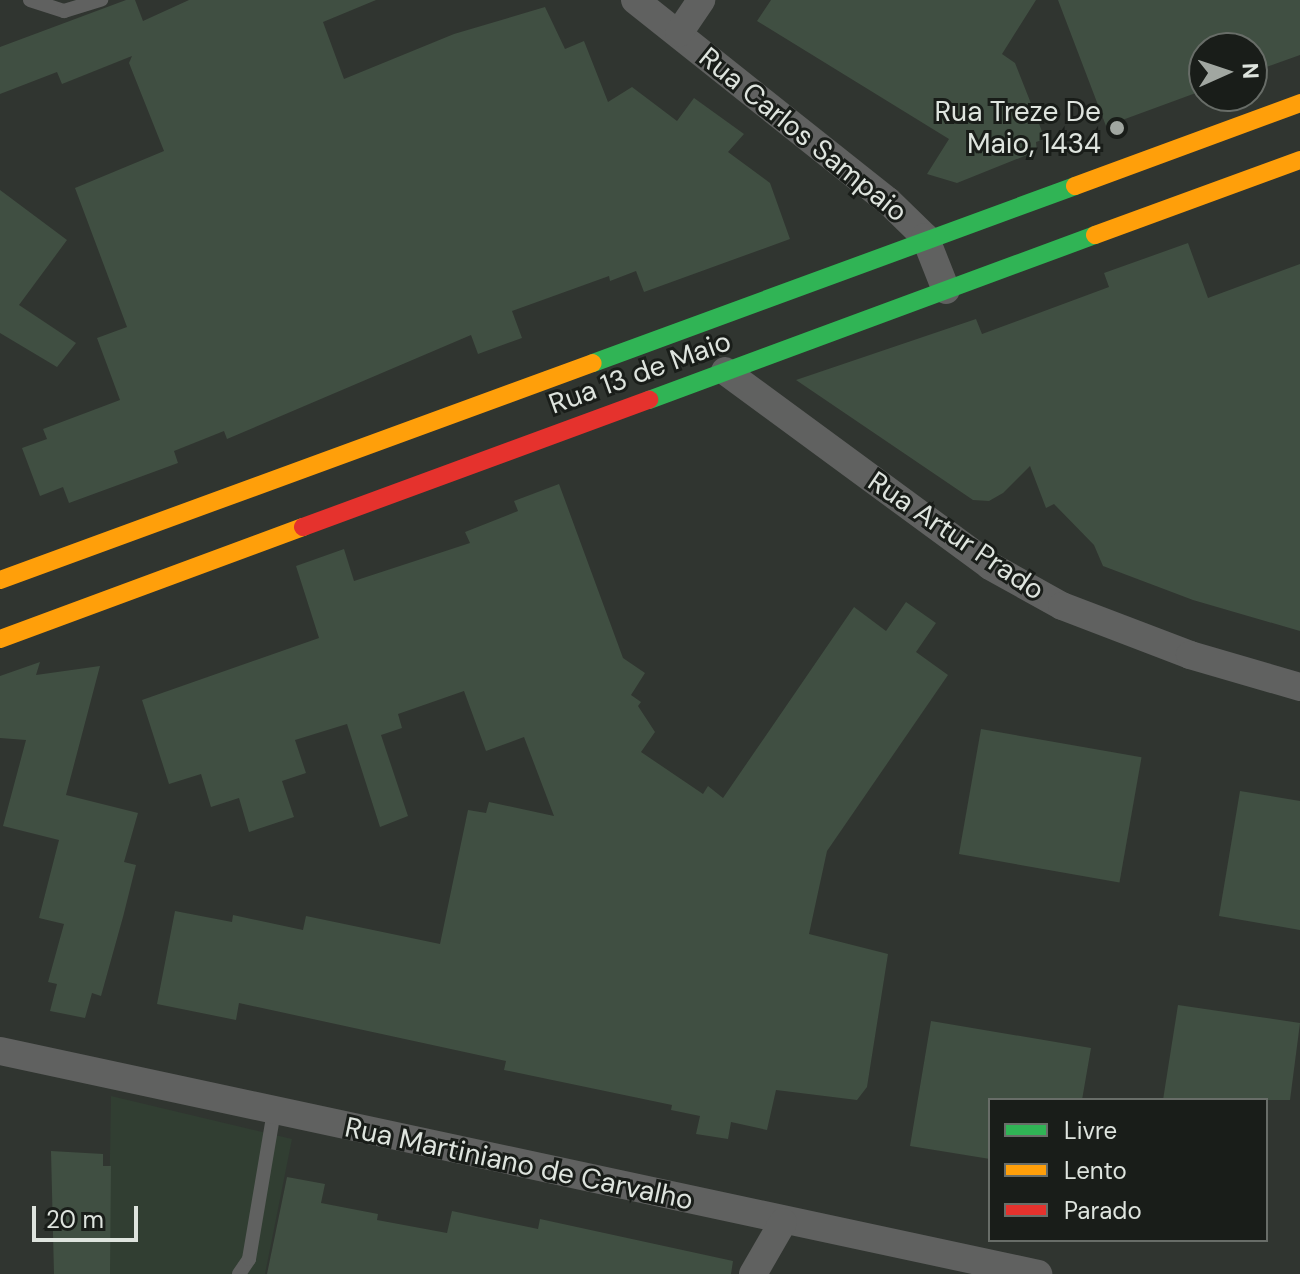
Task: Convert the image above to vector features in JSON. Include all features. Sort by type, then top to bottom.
[{"type":"main road","name":"Rua 13 de Maio","points":[[0,580],[925,237],[1300,103]]},
{"type":"main road","name":"Rua 13 de Maio","points":[[0,639],[1300,160]]},
{"type":"street","name":"Rua Carlos Sampaio","points":[[635,0],[888,201],[925,237],[946,290]]},
{"type":"street","points":[[679,33],[701,0]]},
{"type":"street","name":"Rua Artur Prado","points":[[725,371],[990,566],[1062,606],[1190,655],[1300,687]]},
{"type":"street","name":"Rua Martiniano de Carvalho","points":[[0,1051],[783,1222],[1038,1274]]},
{"type":"street","points":[[753,1274],[783,1222]]},
{"type":"lane","points":[[30,0],[64,11],[101,0]]},
{"type":"lane","points":[[239,1274],[249,1259],[274,1111]]},
{"type":"shaded area","points":[[111,1096],[292,1139],[265,1274],[108,1274]]},
{"type":"building","points":[[126,0],[135,0],[143,21],[189,0],[376,0],[323,22],[344,79],[454,34],[545,7],[565,49],[584,41],[608,102],[632,87],[677,121],[694,98],[744,134],[728,152],[770,183],[790,239],[644,292],[636,271],[610,281],[609,276],[512,311],[522,338],[478,354],[471,335],[227,439],[224,431],[174,451],[178,463],[69,503],[63,487],[40,496],[22,448],[47,439],[43,429],[120,400],[97,338],[127,327],[75,188],[164,151],[129,63],[132,56],[62,84],[57,72],[0,94],[0,47]]},
{"type":"building","points":[[771,0],[1036,0],[1002,54],[1015,63],[1045,139],[1036,142],[1037,151],[957,183],[927,174],[949,139],[757,21]]},
{"type":"building","points":[[1058,0],[1300,0],[1300,55],[1268,66],[1268,32],[1188,32],[1188,96],[1106,126]]},
{"type":"building","points":[[0,190],[67,240],[19,305],[76,343],[57,367],[0,333]]},
{"type":"building","points":[[1188,243],[1208,298],[1300,264],[1300,631],[1193,600],[1103,566],[1094,545],[1054,504],[1046,508],[1030,466],[1003,493],[989,501],[973,500],[796,380],[976,319],[982,334],[1109,287],[1104,273]]},
{"type":"building","points":[[559,484],[623,658],[645,673],[631,695],[641,702],[638,706],[655,732],[641,752],[703,794],[708,786],[723,798],[854,607],[886,631],[906,602],[936,623],[916,652],[948,675],[827,851],[809,934],[888,954],[867,1087],[857,1100],[776,1090],[767,1130],[731,1122],[728,1139],[696,1134],[700,1116],[671,1110],[672,1105],[504,1070],[506,1061],[239,1003],[236,1020],[157,1004],[175,911],[232,922],[233,915],[303,930],[306,916],[440,944],[468,810],[486,813],[489,802],[554,816],[524,737],[486,751],[464,691],[398,714],[402,728],[381,735],[408,816],[380,827],[347,724],[295,740],[306,773],[282,781],[294,817],[249,832],[239,798],[211,807],[201,774],[169,784],[142,700],[319,638],[296,566],[344,549],[354,581],[470,543],[465,532],[518,511],[514,501]]},
{"type":"building","points":[[40,662],[36,675],[100,666],[66,795],[138,813],[124,862],[136,865],[123,917],[101,996],[92,993],[85,1018],[50,1011],[57,984],[48,982],[64,924],[39,918],[59,840],[3,826],[26,740],[0,738],[0,676]]},
{"type":"building","points":[[981,729],[1142,757],[1119,882],[959,854]]},
{"type":"building","points":[[1240,791],[1300,801],[1300,930],[1219,916]]},
{"type":"building","points":[[1178,1005],[1300,1023],[1290,1100],[1163,1098]]},
{"type":"building","points":[[931,1021],[1091,1048],[1082,1098],[988,1098],[988,1159],[910,1146]]},
{"type":"building","points":[[51,1151],[103,1154],[103,1166],[111,1166],[110,1274],[54,1274]]},
{"type":"building","points":[[287,1177],[325,1184],[321,1203],[378,1214],[377,1220],[447,1233],[452,1211],[538,1229],[540,1219],[733,1261],[731,1274],[267,1274]]},
{"type":"traffic: fast","points":[[593,363],[1075,186]]},
{"type":"traffic: fast","points":[[649,400],[1095,235]]},
{"type":"traffic: slow","points":[[1075,186],[1300,103]]},
{"type":"traffic: slow","points":[[1095,235],[1300,160]]},
{"type":"traffic: slow","points":[[0,580],[593,363]]},
{"type":"traffic: slow","points":[[0,639],[303,527]]},
{"type":"traffic: jam","points":[[303,527],[649,400]]},
{"type":"place","name":"Rua Treze De Maio, 1434","points":[[1117,128]]}]
